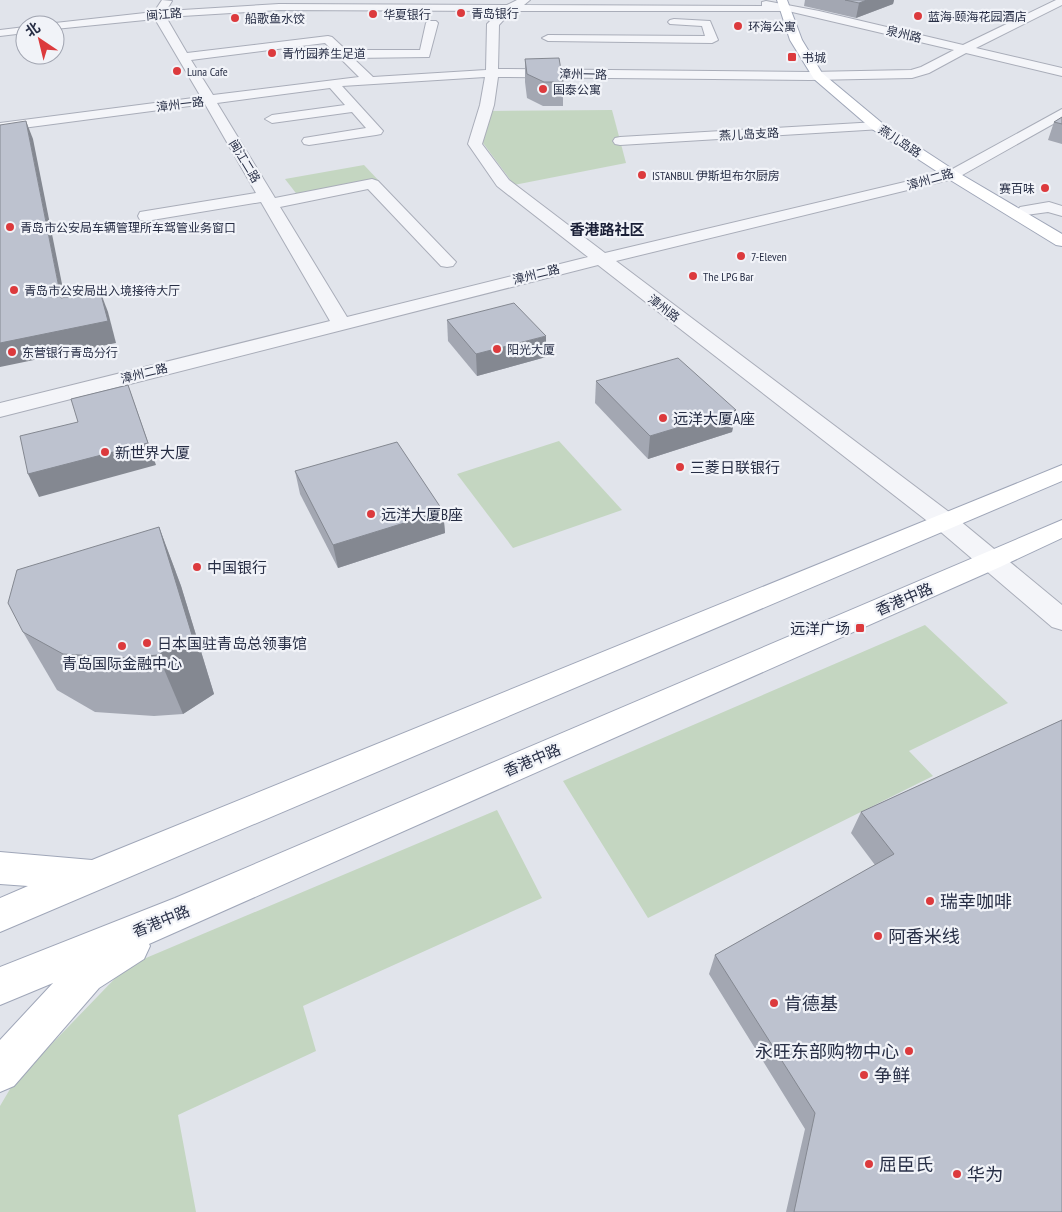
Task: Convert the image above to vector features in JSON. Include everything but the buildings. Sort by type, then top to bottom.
[{"type":"main road","name":"燕儿岛路","points":[[788,5],[796,40],[823,76],[877,126],[955,173],[1062,242]]},
{"type":"main road","name":"燕儿岛路","points":[[823,76],[874,116],[955,173],[1062,231]]},
{"type":"main road","points":[[0,915],[1062,472]]},
{"type":"main road","name":"香港中路","points":[[0,986],[188,910],[991,561],[1062,528]]},
{"type":"main road","points":[[0,868],[93,875]]},
{"type":"main road","points":[[0,1072],[86,975],[188,910]]},
{"type":"street","points":[[158,14],[168,0]]},
{"type":"street","name":"漳州路","points":[[525,0],[509,8],[493,24],[492,73],[487,104],[475,144],[504,183],[600,259],[944,521],[1062,620]]},
{"type":"street","name":"泉州路","points":[[745,0],[788,5],[1062,72]]},
{"type":"street","name":"漳州一路","points":[[0,127],[333,84],[492,73],[646,69],[823,76],[912,74],[925,70],[964,48],[1062,1]]},
{"type":"street","name":"闽江路","points":[[65,25],[158,14],[373,3],[509,8],[788,5]]},
{"type":"street","points":[[256,8],[261,20]]},
{"type":"street","points":[[621,8],[624,48],[630,52]]},
{"type":"street","name":"闽江二路","points":[[158,14],[340,323]]},
{"type":"street","points":[[548,38],[623,31],[712,40],[706,22],[660,22]]},
{"type":"street","points":[[343,54],[425,54],[432,23]]},
{"type":"street","points":[[0,32],[15,31]]},
{"type":"street","points":[[182,54],[274,35],[320,33]]},
{"type":"street","points":[[182,54],[328,39],[370,81]]},
{"type":"street","points":[[309,141],[376,131],[333,84]]},
{"type":"street","points":[[272,119],[354,108]]},
{"type":"street","name":"漳州二路","points":[[0,410],[340,323],[955,173],[1062,113]]},
{"type":"street","name":"燕儿岛支路","points":[[620,141],[877,126]]},
{"type":"street","points":[[146,216],[372,184],[447,262]]},
{"type":"street","points":[[1026,210],[1049,207],[1062,211]]},
{"type":"green space","points":[[612,110],[626,163],[514,185],[483,143],[491,111]]},
{"type":"green space","points":[[364,165],[380,182],[299,197],[285,179]]},
{"type":"green space","points":[[559,441],[622,510],[513,548],[457,474]]},
{"type":"green space","points":[[925,625],[1008,703],[909,751],[933,776],[648,918],[563,781]]},
{"type":"green space","points":[[497,810],[542,898],[303,1006],[316,1051],[178,1115],[196,1212],[0,1212],[0,1106],[13,1084],[127,966]]},
{"type":"place","name":"青岛银行","points":[[461,13]]},
{"type":"place","name":"华夏银行","points":[[373,14]]},
{"type":"place","name":"蓝海·颐海花园酒店","points":[[918,16]]},
{"type":"place","name":"船歌鱼水饺","points":[[235,18]]},
{"type":"place","name":"环海公寓","points":[[738,26]]},
{"type":"place","name":"青竹园养生足道","points":[[272,53]]},
{"type":"place","name":"书城","points":[[792,57]]},
{"type":"place","name":"Luna Cafe","points":[[177,71]]},
{"type":"place","name":"国泰公寓","points":[[543,89]]},
{"type":"place","name":"ISTANBUL 伊斯坦布尔厨房","points":[[642,175]]},
{"type":"place","name":"赛百味","points":[[1045,188]]},
{"type":"place","name":"青岛市公安局车辆管理所车驾管业务窗口","points":[[10,227]]},
{"type":"place","name":"7-Eleven","points":[[741,256]]},
{"type":"place","name":"The LPG Bar","points":[[693,276]]},
{"type":"place","name":"青岛市公安局出入境接待大厅","points":[[14,290]]},
{"type":"place","name":"阳光大厦","points":[[497,349]]},
{"type":"place","name":"东营银行青岛分行","points":[[12,352]]},
{"type":"place","name":"远洋大厦A座","points":[[663,418]]},
{"type":"place","name":"新世界大厦","points":[[105,452]]},
{"type":"place","name":"三菱日联银行","points":[[680,467]]},
{"type":"place","name":"远洋大厦B座","points":[[371,514]]},
{"type":"place","name":"中国银行","points":[[197,567]]},
{"type":"place","name":"远洋广场","points":[[860,628]]},
{"type":"place","name":"日本国驻青岛总领事馆","points":[[147,643]]},
{"type":"place","name":"青岛国际金融中心","points":[[122,646]]},
{"type":"place","name":"瑞幸咖啡","points":[[930,901]]},
{"type":"place","name":"阿香米线","points":[[878,936]]},
{"type":"place","name":"肯德基","points":[[774,1003]]},
{"type":"place","name":"永旺东部购物中心","points":[[909,1051]]},
{"type":"place","name":"争鲜","points":[[864,1075]]},
{"type":"place","name":"屈臣氏","points":[[869,1164]]},
{"type":"place","name":"华为","points":[[957,1174]]},
{"type":"district","name":"香港路社区","points":[[607,229]]}]
